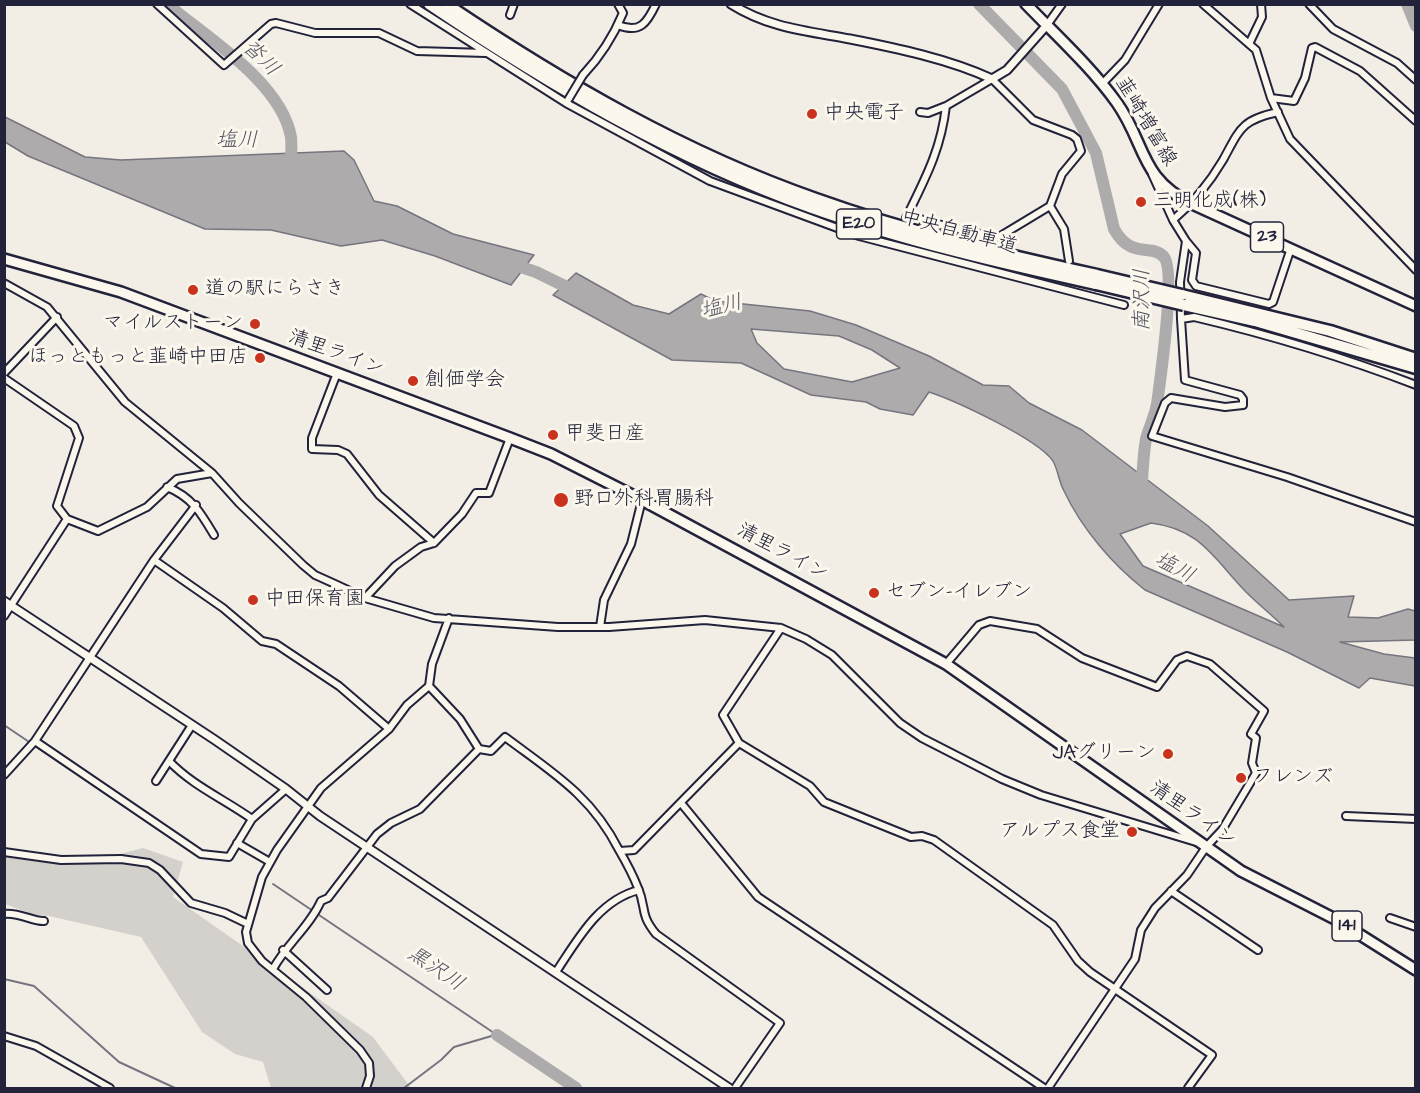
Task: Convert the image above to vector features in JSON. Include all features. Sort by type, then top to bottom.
[{"type":"highway","name":"中央自動車道","points":[[429,4],[588,104],[634,130],[742,180],[811,208],[893,235],[988,260],[1097,280]]},
{"type":"highway","name":"中央自動車道","points":[[446,4],[530,59],[611,106],[745,172],[814,199],[898,226],[1097,280],[1330,331],[1416,358]]},
{"type":"highway","name":"中央自動車道","points":[[1183,300],[1416,368]]},
{"type":"main road","name":"韮崎増富線","points":[[1026,4],[1102,84],[1122,111],[1150,171],[1170,191],[1192,204],[1416,306]]},
{"type":"main road","name":"清里ライン","points":[[4,259],[121,292],[551,454],[642,500],[946,664],[1202,845],[1263,883],[1335,919],[1416,970]]},
{"type":"street","points":[[157,4],[224,65],[271,24],[276,23],[315,33],[379,33],[417,51],[487,53]]},
{"type":"street","points":[[410,4],[567,101],[691,172],[771,205],[859,236],[1124,305]]},
{"type":"street","points":[[510,15],[514,4]]},
{"type":"street","points":[[567,101],[584,75],[599,58],[618,25],[623,13],[618,4]]},
{"type":"street","points":[[618,25],[632,30],[640,28],[648,21],[656,4]]},
{"type":"street","points":[[731,4],[761,21],[791,30],[897,49],[992,79],[1033,120],[1072,135],[1080,145],[1081,152],[1062,174],[1050,206],[997,238],[907,216],[934,161],[946,106]]},
{"type":"street","points":[[920,112],[946,106],[1007,70],[1047,25],[1062,4]]},
{"type":"street","points":[[1102,84],[1125,60],[1159,4]]},
{"type":"street","points":[[1203,4],[1249,44],[1260,59],[1271,98],[1295,144],[1416,270]]},
{"type":"street","points":[[1249,44],[1262,17],[1261,4]]},
{"type":"street","points":[[1309,4],[1333,29],[1396,63],[1416,80]]},
{"type":"street","points":[[1271,98],[1294,101],[1305,78],[1312,48],[1315,47],[1360,71],[1416,121]]},
{"type":"street","points":[[1173,220],[1192,204],[1242,128],[1257,116],[1278,112]]},
{"type":"street","points":[[1150,171],[1173,220],[1196,253],[1192,280],[1197,286],[1269,304],[1273,302],[1291,248]]},
{"type":"street","points":[[1050,206],[1064,229],[1069,261]]},
{"type":"street","points":[[1186,241],[1180,282],[1185,380],[1240,395],[1243,405],[1225,407],[1172,398],[1166,403],[1152,436],[1287,477],[1416,522]]},
{"type":"street","points":[[4,283],[44,304],[125,402],[213,473],[239,503],[315,575],[365,598],[434,618],[558,627],[600,627],[705,620],[781,628],[806,639],[832,655],[907,729],[922,738],[1002,779],[1041,795],[1202,845]]},
{"type":"street","points":[[57,317],[4,375],[74,426],[79,438],[57,506],[67,519],[98,531],[120,518],[138,513],[177,479],[213,473]]},
{"type":"street","points":[[1181,319],[1194,317],[1272,337],[1355,362],[1416,385]]},
{"type":"street","points":[[337,373],[312,438],[312,449],[338,450],[347,454],[379,495],[434,543]]},
{"type":"street","points":[[365,598],[395,566],[421,547],[434,543],[462,513],[476,493],[489,493],[510,438]]},
{"type":"street","points":[[167,488],[182,493],[196,506],[214,534]]},
{"type":"street","points":[[600,627],[604,600],[631,544],[642,500]]},
{"type":"street","points":[[4,775],[34,741],[154,560],[196,506]]},
{"type":"street","points":[[4,616],[13,606],[67,519]]},
{"type":"street","points":[[154,560],[223,608],[262,641],[276,644],[339,686],[389,729]]},
{"type":"street","points":[[4,601],[192,725],[286,789],[307,807],[729,1089]]},
{"type":"street","points":[[366,1089],[370,1076],[369,1063],[360,1050],[306,997],[273,969],[248,943],[246,932],[254,898],[270,862],[307,807],[327,781],[389,729],[407,705],[429,686],[432,664],[449,618]]},
{"type":"street","points":[[681,803],[758,897],[833,950],[1046,1089],[1135,959],[1141,930],[1155,908],[1187,875],[1202,845],[1222,830],[1256,773],[1252,763],[1256,738],[1251,734],[1264,711],[1210,664],[1187,656],[1177,660],[1157,687],[1082,658],[1038,629],[990,621],[980,625],[946,664]]},
{"type":"street","points":[[781,628],[723,714],[739,743],[810,786],[824,802],[911,837],[922,836],[934,840],[1053,925],[1078,961],[1113,989],[1212,1055],[1188,1089]]},
{"type":"street","points":[[429,686],[460,719],[479,749],[485,752],[491,751],[506,737],[591,804],[620,851],[639,890],[645,920],[656,934],[780,1023],[735,1089]]},
{"type":"street","points":[[156,781],[192,725]]},
{"type":"street","points":[[34,741],[201,854],[229,857],[252,819],[286,789]]},
{"type":"street","points":[[620,851],[634,850],[739,743]]},
{"type":"street","points":[[273,969],[283,950],[385,826],[420,809],[479,749]]},
{"type":"street","points":[[169,761],[186,779],[228,802],[252,819]]},
{"type":"street","points":[[1346,816],[1416,819]]},
{"type":"street","points":[[237,843],[270,862]]},
{"type":"street","points":[[4,852],[61,860],[121,859],[149,863],[160,870],[191,903],[225,913],[248,924]]},
{"type":"street","points":[[556,972],[589,923],[623,894],[639,890]]},
{"type":"street","points":[[1171,891],[1258,950]]},
{"type":"street","points":[[4,914],[20,914],[44,921]]},
{"type":"street","points":[[1390,918],[1416,927]]},
{"type":"street","points":[[283,950],[327,990]]},
{"type":"street","points":[[4,1036],[36,1046],[110,1089]]},
{"type":"shaded area","points":[[143,848],[183,862],[173,897],[373,1037],[411,1088],[271,1088],[263,1062],[235,1054],[202,1032],[141,937],[49,916],[34,915],[5,904],[4,857],[86,863]]},
{"type":"water","points":[[5,117],[85,157],[121,160],[344,151],[354,160],[374,201],[397,206],[453,234],[534,255],[511,285],[435,256],[382,240],[341,246],[271,230],[205,229],[28,156],[5,142]]},
{"type":"water","points":[[576,273],[633,305],[669,314],[701,294],[715,301],[810,311],[856,325],[929,356],[983,385],[1009,386],[1029,403],[1082,430],[1208,526],[1289,600],[1354,596],[1348,617],[1378,618],[1408,609],[1415,611],[1415,640],[1340,642],[1384,654],[1415,658],[1415,686],[1370,678],[1359,688],[1287,652],[1145,590],[1121,569],[1089,532],[1071,505],[1053,461],[1044,452],[1014,432],[958,403],[929,392],[913,415],[880,409],[866,402],[811,395],[741,363],[672,360],[553,295]],"holes":[[[751,329],[839,336],[872,350],[900,368],[852,382],[784,369],[757,343]],[[1151,523],[1168,526],[1195,539],[1215,557],[1246,592],[1284,627],[1143,566],[1120,534]]]},
{"type":"waterway","name":"沓川","points":[[167,4],[240,63],[273,98],[284,117],[291,137],[291,164]]},
{"type":"waterway","name":"南沢川","points":[[979,4],[1062,89],[1096,153],[1114,229],[1121,239],[1134,248],[1154,251],[1164,257],[1168,283],[1164,351],[1157,404],[1144,451],[1141,490]]},
{"type":"waterway","points":[[1407,4],[1416,26]]},
{"type":"waterway","name":"塩川","points":[[509,263],[536,272],[579,293]]},
{"type":"waterway","name":"黒沢川","points":[[4,725],[199,857],[216,859]]},
{"type":"waterway","name":"黒沢川","points":[[273,884],[497,1035]]},
{"type":"waterway","points":[[4,979],[34,986],[119,1062],[175,1088]]},
{"type":"waterway","points":[[404,1088],[441,1060],[454,1047],[495,1035]]},
{"type":"waterway","name":"黒沢川","points":[[497,1035],[576,1088]]},
{"type":"place","name":"中央電子","points":[[812,114]]},
{"type":"place","name":"三明化成(株)","points":[[1141,202]]},
{"type":"place","name":"道の駅にらさき","points":[[193,290]]},
{"type":"place","name":"マイルストーン","points":[[255,324]]},
{"type":"place","name":"ほっともっと韮崎中田店","points":[[260,358]]},
{"type":"place","name":"創価学会","points":[[413,381]]},
{"type":"place","name":"甲斐日産","points":[[553,435]]},
{"type":"place","name":"野口外科胃腸科","points":[[561,500]]},
{"type":"place","name":"セブン-イレブン","points":[[874,593]]},
{"type":"place","name":"中田保育園","points":[[253,600]]},
{"type":"place","name":"JAグリーン","points":[[1168,754]]},
{"type":"place","name":"フレンズ","points":[[1241,778]]},
{"type":"place","name":"アルプス食堂","points":[[1132,832]]}]
